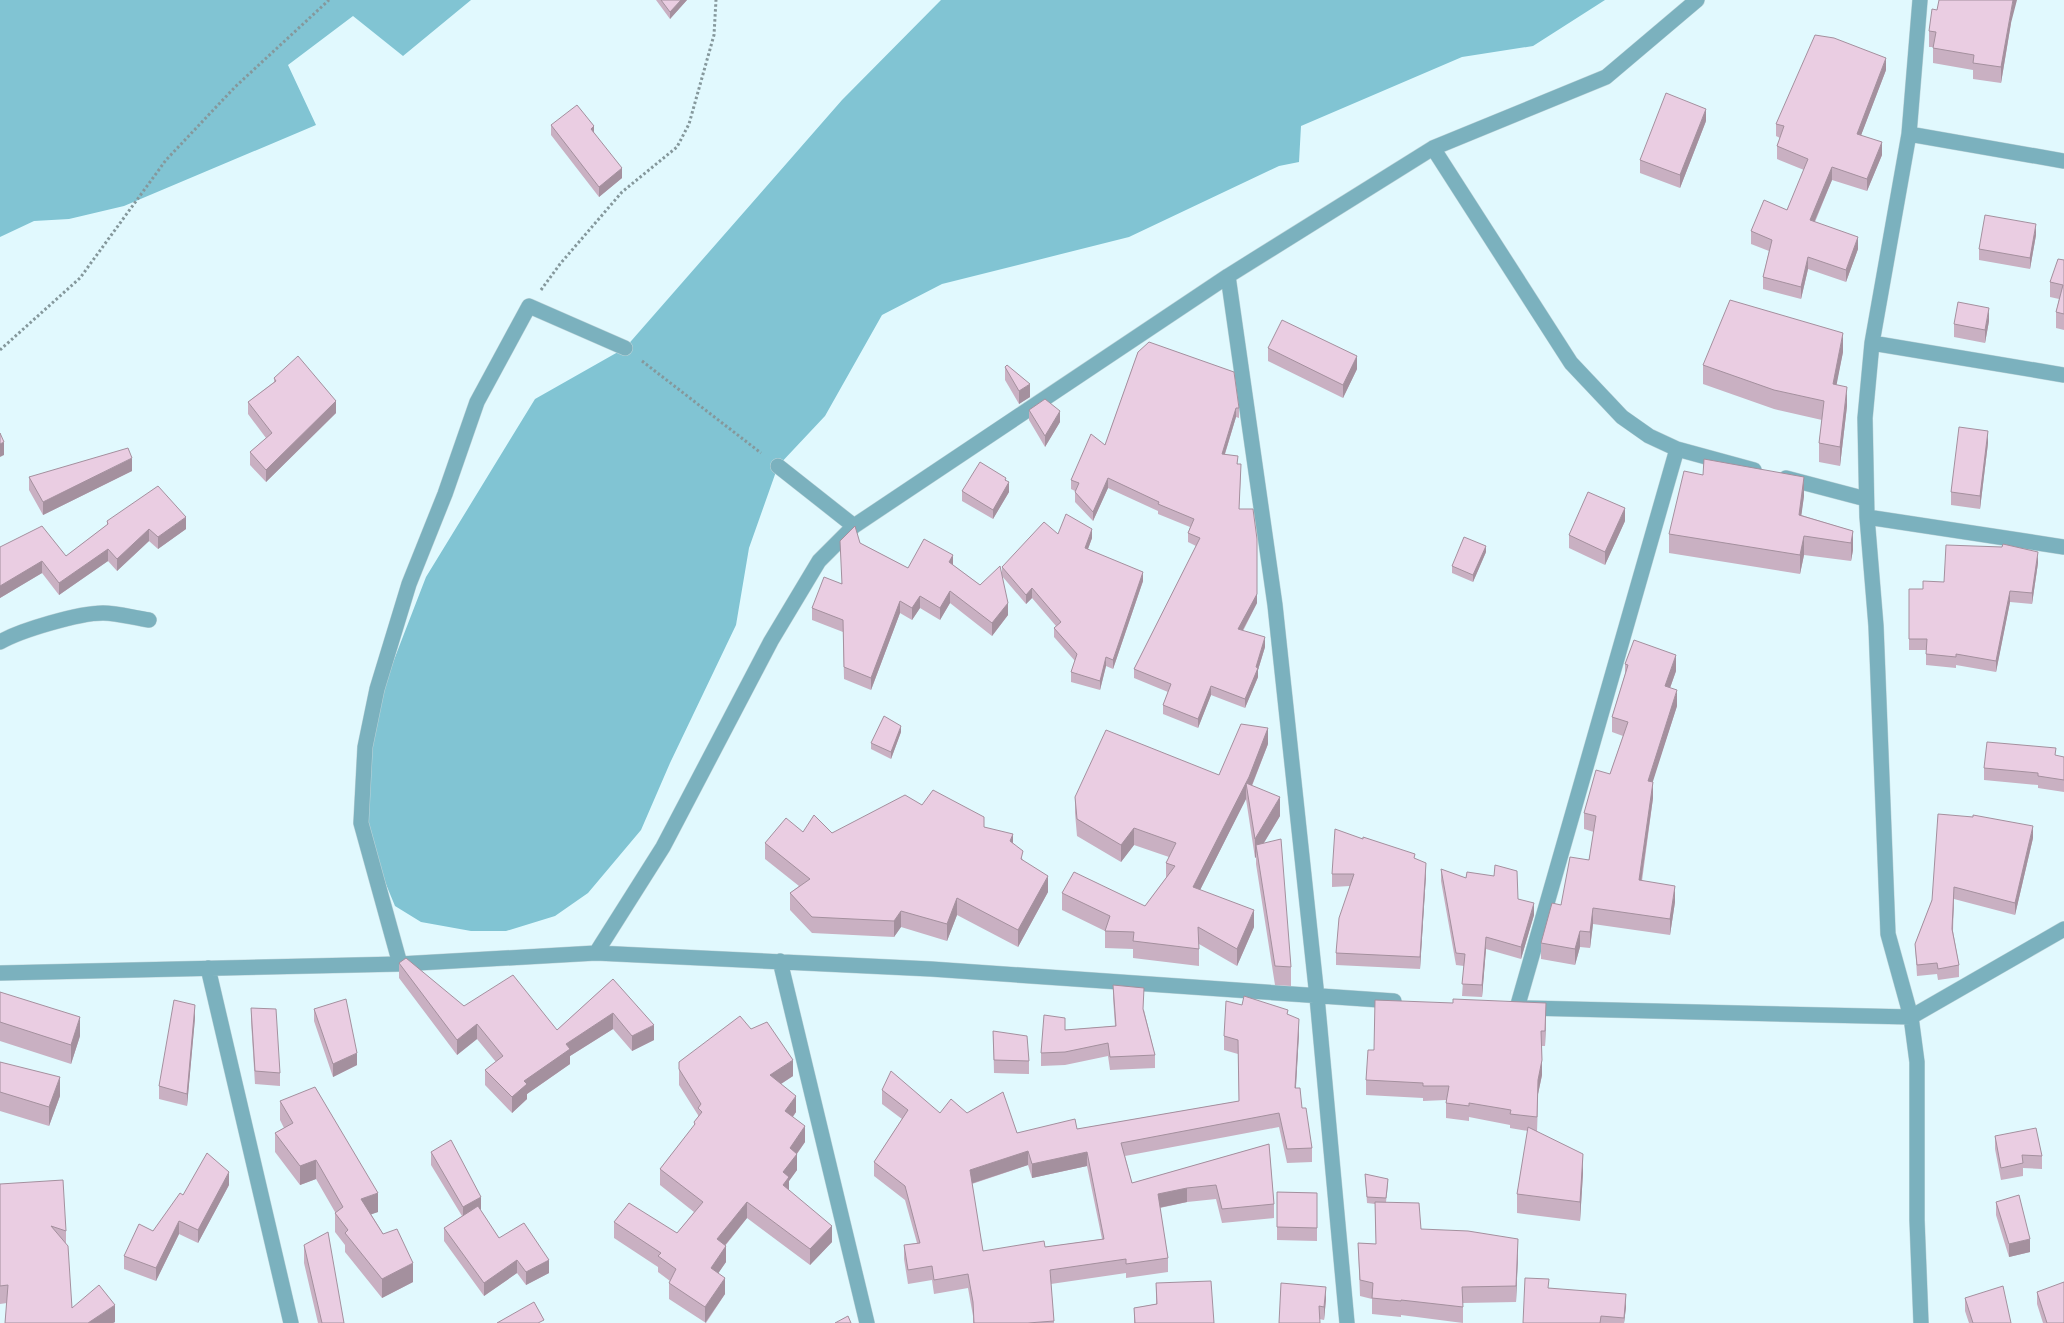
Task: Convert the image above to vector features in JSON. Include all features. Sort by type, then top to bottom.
[{"type":"street","points":[[596,953],[663,847],[770,641],[819,561],[854,526],[1228,276],[1433,148],[1606,77],[1697,0]]},
{"type":"street","points":[[1920,0],[1908,134],[1872,343],[1865,418],[1866,499],[1876,626],[1888,934],[1911,1017],[1917,1062],[1917,1220],[1921,1323]]},
{"type":"street","points":[[1908,134],[2064,161]]},
{"type":"street","points":[[1433,148],[1571,363],[1622,417],[1649,436],[1677,449],[1866,499]]},
{"type":"street","points":[[1228,276],[1275,605],[1317,997],[1347,1323]]},
{"type":"street","points":[[400,964],[361,823],[365,747],[377,689],[409,584],[445,494],[477,402],[529,306],[625,348]]},
{"type":"street","points":[[1872,343],[2064,375]]},
{"type":"street","points":[[1677,449],[1511,1008],[1911,1017],[2064,929]]},
{"type":"street","points":[[778,466],[854,526]]},
{"type":"street","points":[[1867,517],[2064,547]]},
{"type":"street","points":[[0,642],[11,636],[64,620],[103,612],[149,620]]},
{"type":"street","points":[[0,973],[400,964],[596,953],[931,969],[1406,1002]]},
{"type":"street","points":[[780,961],[867,1323]]},
{"type":"street","points":[[208,968],[291,1323]]},
{"type":"path","points":[[0,350],[80,278],[166,160],[235,87],[329,0]]},
{"type":"path","points":[[529,306],[560,264],[622,192],[677,147],[689,124],[714,35],[716,0]]},
{"type":"path","points":[[625,348],[778,466]]},
{"type":"water","points":[[0,0],[471,0],[403,56],[353,16],[288,65],[316,125],[124,206],[69,219],[34,221],[0,237]]},
{"type":"water","points":[[941,0],[1605,0],[1533,46],[1462,57],[1301,126],[1299,162],[1279,166],[1129,237],[942,284],[882,315],[825,416],[778,466],[749,548],[736,625],[670,763],[641,830],[588,893],[555,916],[506,931],[471,931],[421,922],[395,906],[383,877],[369,831],[363,740],[426,577],[535,399],[625,348],[842,100]]},
{"type":"building","points":[[661,0],[681,0],[670,12]]},
{"type":"building","points":[[1939,0],[2013,0],[2001,67],[1973,63],[1974,55],[1933,48],[1936,32],[1929,31],[1932,9],[1937,10]]},
{"type":"building","points":[[1815,35],[1834,38],[1886,58],[1857,134],[1882,142],[1867,179],[1832,167],[1810,220],[1858,237],[1846,270],[1808,257],[1801,287],[1763,277],[1772,240],[1751,231],[1764,200],[1787,210],[1808,159],[1777,146],[1784,126],[1776,124]]},
{"type":"building","points":[[1666,93],[1706,109],[1680,175],[1640,160]]},
{"type":"building","points":[[577,105],[594,126],[591,129],[622,168],[599,187],[551,125]]},
{"type":"building","points":[[1985,215],[2036,224],[2030,258],[1979,249]]},
{"type":"building","points":[[2058,259],[2064,260],[2064,314],[2056,312],[2063,285],[2050,282]]},
{"type":"building","points":[[1730,300],[1843,333],[1833,384],[1847,387],[1840,447],[1819,443],[1824,401],[1774,390],[1703,365]]},
{"type":"building","points":[[1958,302],[1989,308],[1985,330],[1954,324]]},
{"type":"building","points":[[1282,320],[1357,356],[1343,385],[1268,348]]},
{"type":"building","points":[[1149,342],[1234,372],[1239,408],[1236,408],[1222,454],[1238,456],[1237,464],[1241,464],[1239,509],[1253,509],[1257,539],[1257,594],[1238,629],[1265,637],[1256,667],[1258,668],[1245,699],[1211,686],[1198,719],[1163,705],[1171,684],[1134,669],[1200,538],[1188,533],[1194,519],[1158,504],[1159,502],[1108,478],[1093,512],[1075,492],[1079,483],[1071,480],[1091,434],[1105,445],[1138,352]]},
{"type":"building","points":[[298,356],[336,401],[266,470],[250,452],[272,433],[248,402],[276,381],[274,378]]},
{"type":"building","points":[[1007,365],[1030,384],[1019,391],[1005,367]]},
{"type":"building","points":[[1045,399],[1060,411],[1045,436],[1029,410]]},
{"type":"building","points":[[1959,427],[1988,431],[1980,496],[1951,492]]},
{"type":"building","points":[[0,433],[4,442],[0,444]]},
{"type":"building","points":[[128,448],[132,458],[43,502],[29,477]]},
{"type":"building","points":[[1704,459],[1804,477],[1799,515],[1853,531],[1851,543],[1804,536],[1800,555],[1669,534],[1684,471],[1703,475]]},
{"type":"building","points":[[980,462],[1006,478],[1005,480],[1009,482],[993,510],[962,491]]},
{"type":"building","points":[[158,486],[186,517],[158,537],[149,529],[117,559],[108,549],[59,583],[42,561],[0,586],[0,547],[42,526],[66,556],[108,524],[107,521]]},
{"type":"building","points":[[1588,492],[1625,508],[1605,552],[1569,535]]},
{"type":"building","points":[[1066,514],[1092,529],[1085,548],[1143,572],[1113,660],[1106,657],[1100,681],[1071,672],[1077,654],[1054,628],[1061,622],[1032,588],[1026,595],[1002,567],[1044,522],[1058,534]]},
{"type":"building","points":[[855,526],[860,543],[908,568],[924,539],[953,555],[949,562],[980,585],[1000,566],[1008,603],[992,623],[950,591],[940,608],[920,596],[912,608],[900,601],[871,678],[844,667],[843,620],[812,608],[824,577],[842,584],[840,541]]},
{"type":"building","points":[[1464,537],[1486,546],[1473,575],[1452,566]]},
{"type":"building","points":[[2003,544],[2038,552],[2032,593],[2010,591],[1996,661],[1956,654],[1956,657],[1926,654],[1927,639],[1909,639],[1909,589],[1923,589],[1923,581],[1944,582],[1946,545],[2002,547]]},
{"type":"building","points":[[1634,640],[1676,655],[1665,686],[1677,690],[1648,781],[1653,782],[1639,880],[1675,886],[1670,919],[1593,908],[1590,932],[1580,931],[1575,949],[1541,943],[1552,903],[1561,905],[1570,857],[1589,860],[1596,816],[1584,813],[1596,770],[1610,774],[1628,722],[1612,717],[1628,665],[1625,664]]},
{"type":"building","points":[[884,716],[901,726],[891,752],[871,743]]},
{"type":"building","points":[[1241,724],[1268,728],[1249,777],[1193,887],[1254,910],[1237,949],[1198,927],[1199,949],[1133,941],[1134,932],[1105,931],[1110,916],[1062,893],[1074,872],[1145,906],[1175,866],[1166,863],[1176,843],[1134,828],[1121,845],[1077,819],[1075,797],[1106,730],[1219,775]]},
{"type":"building","points":[[1987,742],[2056,748],[2055,755],[2064,757],[2064,780],[2038,776],[2038,773],[1984,768]]},
{"type":"building","points":[[1246,783],[1280,797],[1255,839]]},
{"type":"building","points":[[933,790],[984,817],[984,827],[1013,834],[1010,841],[1023,851],[1021,859],[1048,876],[1018,930],[957,898],[947,924],[901,911],[894,921],[812,917],[790,893],[810,879],[765,843],[786,818],[803,832],[814,815],[832,833],[905,795],[922,805]]},
{"type":"building","points":[[1938,814],[1973,817],[1973,815],[2033,826],[2015,903],[1954,887],[1952,929],[1959,965],[1938,969],[1937,963],[1917,965],[1915,944],[1932,900]]},
{"type":"building","points":[[1335,829],[1415,854],[1414,858],[1426,863],[1420,957],[1336,953],[1339,918],[1354,874],[1332,874]]},
{"type":"building","points":[[1281,839],[1291,967],[1275,966],[1256,845]]},
{"type":"building","points":[[1495,865],[1517,871],[1518,899],[1534,903],[1521,947],[1486,937],[1482,985],[1462,984],[1465,954],[1456,953],[1441,869],[1466,878],[1467,872],[1494,876]]},
{"type":"building","points":[[406,958],[464,1006],[513,975],[557,1030],[613,979],[654,1025],[632,1036],[613,1013],[566,1044],[570,1049],[524,1081],[527,1084],[512,1097],[485,1070],[503,1056],[477,1024],[457,1040],[399,963]]},
{"type":"building","points":[[1113,985],[1144,988],[1143,1009],[1155,1055],[1110,1057],[1108,1043],[1065,1052],[1041,1053],[1044,1015],[1065,1018],[1065,1030],[1116,1026]]},
{"type":"building","points":[[0,992],[80,1017],[71,1045],[0,1022]]},
{"type":"building","points":[[1244,996],[1288,1010],[1287,1014],[1299,1019],[1295,1088],[1300,1088],[1302,1108],[1306,1108],[1312,1148],[1287,1149],[1279,1113],[1121,1143],[1132,1183],[1269,1144],[1274,1204],[1222,1209],[1216,1185],[1158,1194],[1168,1258],[1126,1264],[1126,1259],[1050,1270],[1054,1321],[974,1323],[973,1302],[968,1274],[934,1280],[932,1266],[908,1270],[904,1245],[920,1243],[905,1186],[874,1162],[908,1110],[882,1090],[891,1071],[940,1113],[951,1099],[967,1113],[1003,1092],[1017,1133],[1075,1119],[1077,1129],[1239,1101],[1238,1040],[1224,1036],[1226,1001],[1242,1005]],"holes":[[[1028,1151],[1032,1164],[1087,1152],[1104,1239],[1045,1247],[1044,1241],[983,1251],[970,1170]]]},
{"type":"building","points":[[346,999],[357,1053],[333,1064],[314,1009]]},
{"type":"building","points":[[1453,999],[1546,1003],[1545,1031],[1541,1031],[1542,1060],[1538,1080],[1537,1117],[1510,1114],[1511,1110],[1469,1103],[1469,1106],[1446,1103],[1449,1086],[1423,1086],[1423,1083],[1366,1080],[1368,1050],[1374,1050],[1375,1000],[1453,1003]]},
{"type":"building","points":[[174,1000],[195,1005],[187,1094],[159,1086]]},
{"type":"building","points":[[251,1008],[276,1009],[280,1073],[255,1071]]},
{"type":"building","points":[[740,1016],[751,1029],[767,1022],[793,1060],[770,1075],[796,1096],[785,1111],[805,1126],[790,1148],[797,1154],[783,1172],[789,1177],[783,1185],[832,1226],[810,1249],[747,1202],[717,1239],[726,1246],[711,1268],[725,1278],[705,1307],[669,1283],[676,1269],[658,1256],[661,1253],[614,1222],[629,1203],[677,1233],[703,1202],[660,1169],[702,1112],[698,1108],[701,1104],[679,1069],[679,1062]]},
{"type":"building","points":[[993,1031],[1027,1036],[1029,1061],[994,1060]]},
{"type":"building","points":[[0,1062],[60,1077],[49,1107],[0,1092]]},
{"type":"building","points":[[315,1087],[378,1193],[361,1199],[383,1234],[397,1229],[413,1263],[382,1279],[345,1233],[348,1230],[335,1213],[343,1207],[316,1160],[300,1166],[275,1133],[293,1123],[280,1101]]},
{"type":"building","points":[[1528,1127],[1583,1154],[1580,1202],[1517,1194]]},
{"type":"building","points":[[2036,1128],[2042,1156],[2022,1155],[2023,1163],[2001,1168],[1995,1136]]},
{"type":"building","points":[[451,1140],[481,1197],[463,1207],[431,1152]]},
{"type":"building","points":[[207,1153],[229,1172],[198,1230],[179,1221],[156,1268],[124,1256],[139,1224],[153,1231],[180,1193],[183,1195]]},
{"type":"building","points":[[1365,1174],[1388,1179],[1386,1198],[1367,1197]]},
{"type":"building","points":[[63,1180],[66,1231],[51,1226],[68,1246],[72,1308],[99,1285],[115,1305],[88,1323],[5,1323],[8,1285],[0,1286],[0,1184]]},
{"type":"building","points":[[1277,1192],[1317,1193],[1317,1228],[1277,1227]]},
{"type":"building","points":[[2019,1195],[2030,1239],[2009,1244],[1996,1202]]},
{"type":"building","points":[[1375,1202],[1419,1203],[1421,1229],[1468,1231],[1518,1239],[1516,1286],[1462,1287],[1463,1307],[1372,1298],[1373,1283],[1360,1280],[1358,1243],[1376,1244]]},
{"type":"building","points":[[478,1206],[499,1238],[524,1223],[549,1260],[526,1272],[517,1260],[484,1283],[444,1228]]},
{"type":"building","points":[[328,1232],[344,1323],[322,1323],[304,1245]]},
{"type":"building","points":[[1525,1278],[1549,1279],[1548,1288],[1626,1294],[1624,1318],[1601,1316],[1600,1323],[1523,1323]]},
{"type":"building","points":[[1211,1281],[1214,1323],[1135,1323],[1134,1308],[1157,1304],[1156,1283]]},
{"type":"building","points":[[2064,1282],[2064,1323],[2047,1323],[2037,1292]]},
{"type":"building","points":[[1281,1283],[1326,1287],[1324,1307],[1319,1306],[1320,1323],[1279,1323]]},
{"type":"building","points":[[2003,1286],[2011,1323],[1973,1323],[1965,1298]]},
{"type":"building","points":[[534,1302],[544,1320],[538,1323],[497,1323]]},
{"type":"building","points":[[848,1316],[851,1323],[835,1323]]}]
